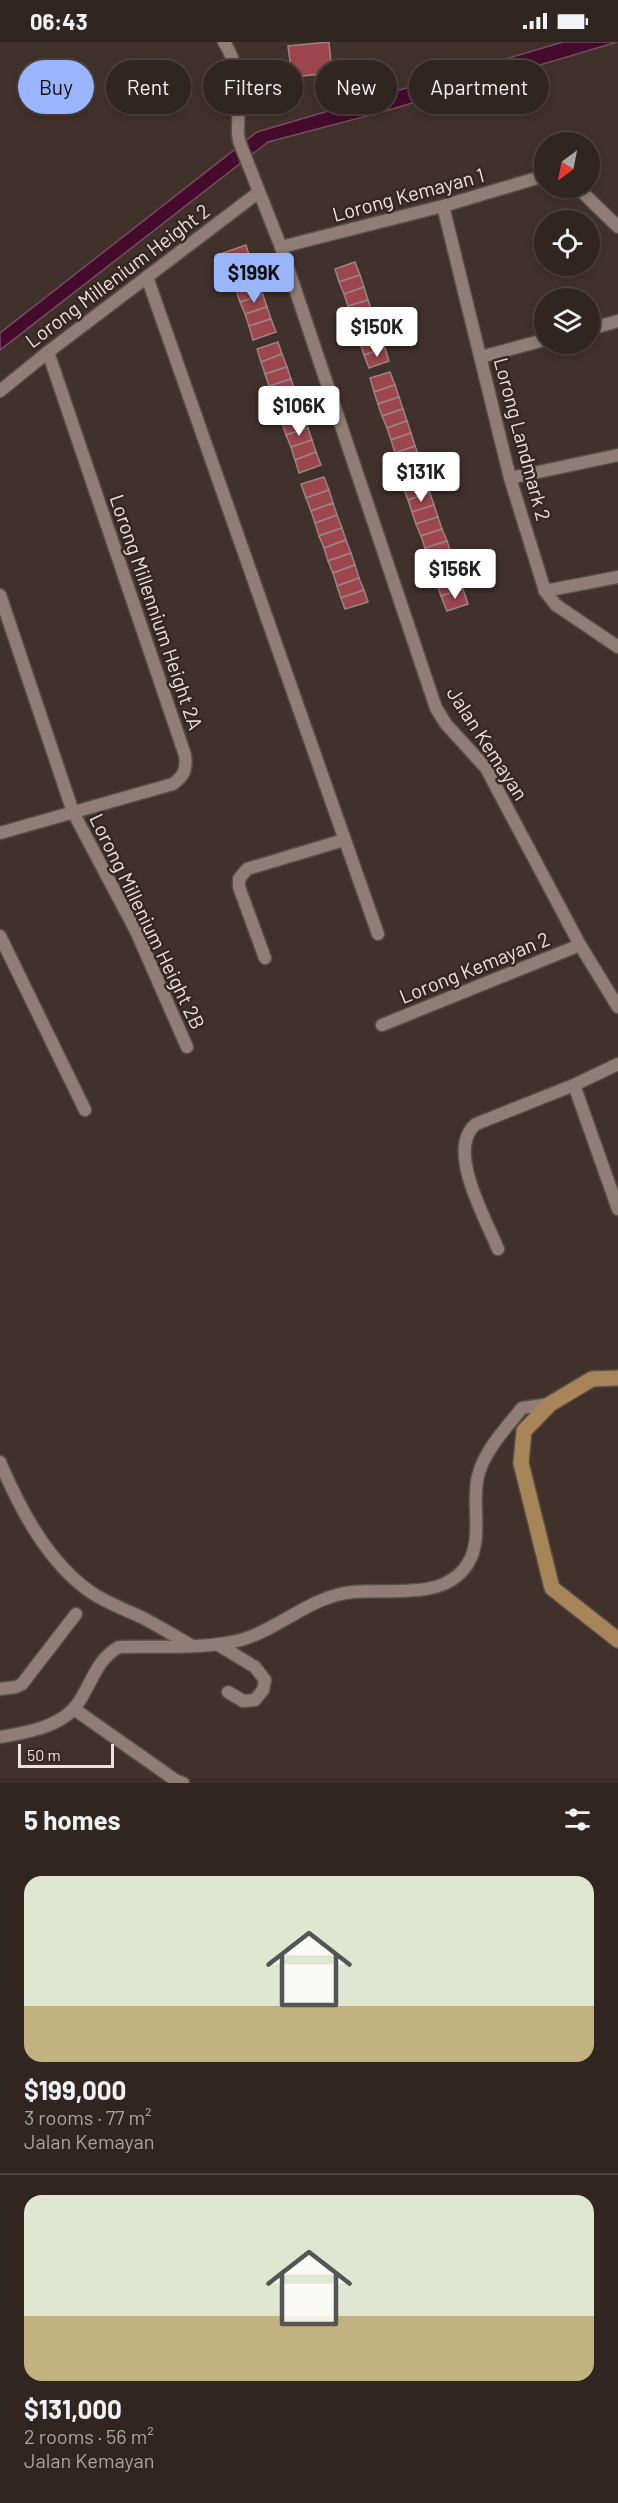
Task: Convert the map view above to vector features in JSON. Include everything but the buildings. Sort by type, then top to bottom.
[{"type":"main road","points":[[618,1378],[592,1379],[550,1404],[524,1431],[521,1463],[552,1588],[618,1640]]},
{"type":"street","name":"Jalan Kemayan","points":[[224,42],[234,58],[239,76],[237,134],[239,141],[281,247],[436,708],[446,724],[486,768],[580,945],[618,1007]]},
{"type":"street","name":"Lorong Kemayan 1","points":[[281,247],[443,206],[534,179]]},
{"type":"street","name":"Lorong Millenium Height 2","points":[[0,391],[259,192]]},
{"type":"street","points":[[588,198],[618,227]]},
{"type":"street","name":"Lorong Landmark 2","points":[[443,206],[510,478],[545,591],[556,605],[618,646]]},
{"type":"street","points":[[147,277],[378,934]]},
{"type":"street","points":[[600,326],[618,321]]},
{"type":"street","points":[[481,357],[534,343]]},
{"type":"street","name":"Lorong Millennium Height 2A","points":[[48,352],[185,755],[186,765],[180,778],[173,784],[73,812]]},
{"type":"street","points":[[510,478],[618,455]]},
{"type":"street","points":[[545,591],[618,577]]},
{"type":"street","points":[[0,595],[73,812],[0,833]]},
{"type":"street","name":"Lorong Millenium Height 2B","points":[[73,812],[136,931],[187,1047]]},
{"type":"street","points":[[265,958],[239,887],[243,873],[247,869],[344,840]]},
{"type":"street","points":[[0,936],[85,1110]]},
{"type":"street","name":"Lorong Kemayan 2","points":[[382,1025],[580,945]]},
{"type":"street","points":[[498,1249],[468,1176],[464,1144],[469,1130],[476,1124],[574,1085],[618,1064]]},
{"type":"street","points":[[574,1085],[618,1209]]},
{"type":"street","points":[[0,1737],[55,1722],[74,1709],[106,1654],[119,1647],[217,1644],[252,1638],[336,1595],[352,1592],[437,1588],[463,1572],[469,1562],[477,1531],[474,1507],[478,1475],[491,1450],[522,1408],[550,1404]]},
{"type":"street","points":[[0,1462],[18,1505],[55,1558],[72,1575],[89,1591],[104,1600],[143,1618],[191,1645]]},
{"type":"street","points":[[0,1689],[22,1684],[76,1614]]},
{"type":"street","points":[[217,1644],[255,1667],[265,1680],[263,1690],[255,1700],[243,1701],[228,1692]]},
{"type":"street","points":[[74,1709],[183,1783]]},
{"type":"shaded area","points":[[563,42],[617,42],[549,62],[549,60],[502,60]]},
{"type":"shaded area","points":[[409,87],[409,104],[397,108],[397,91]]},
{"type":"shaded area","points":[[318,114],[374,114],[268,142],[0,350],[0,333],[257,132]]}]
